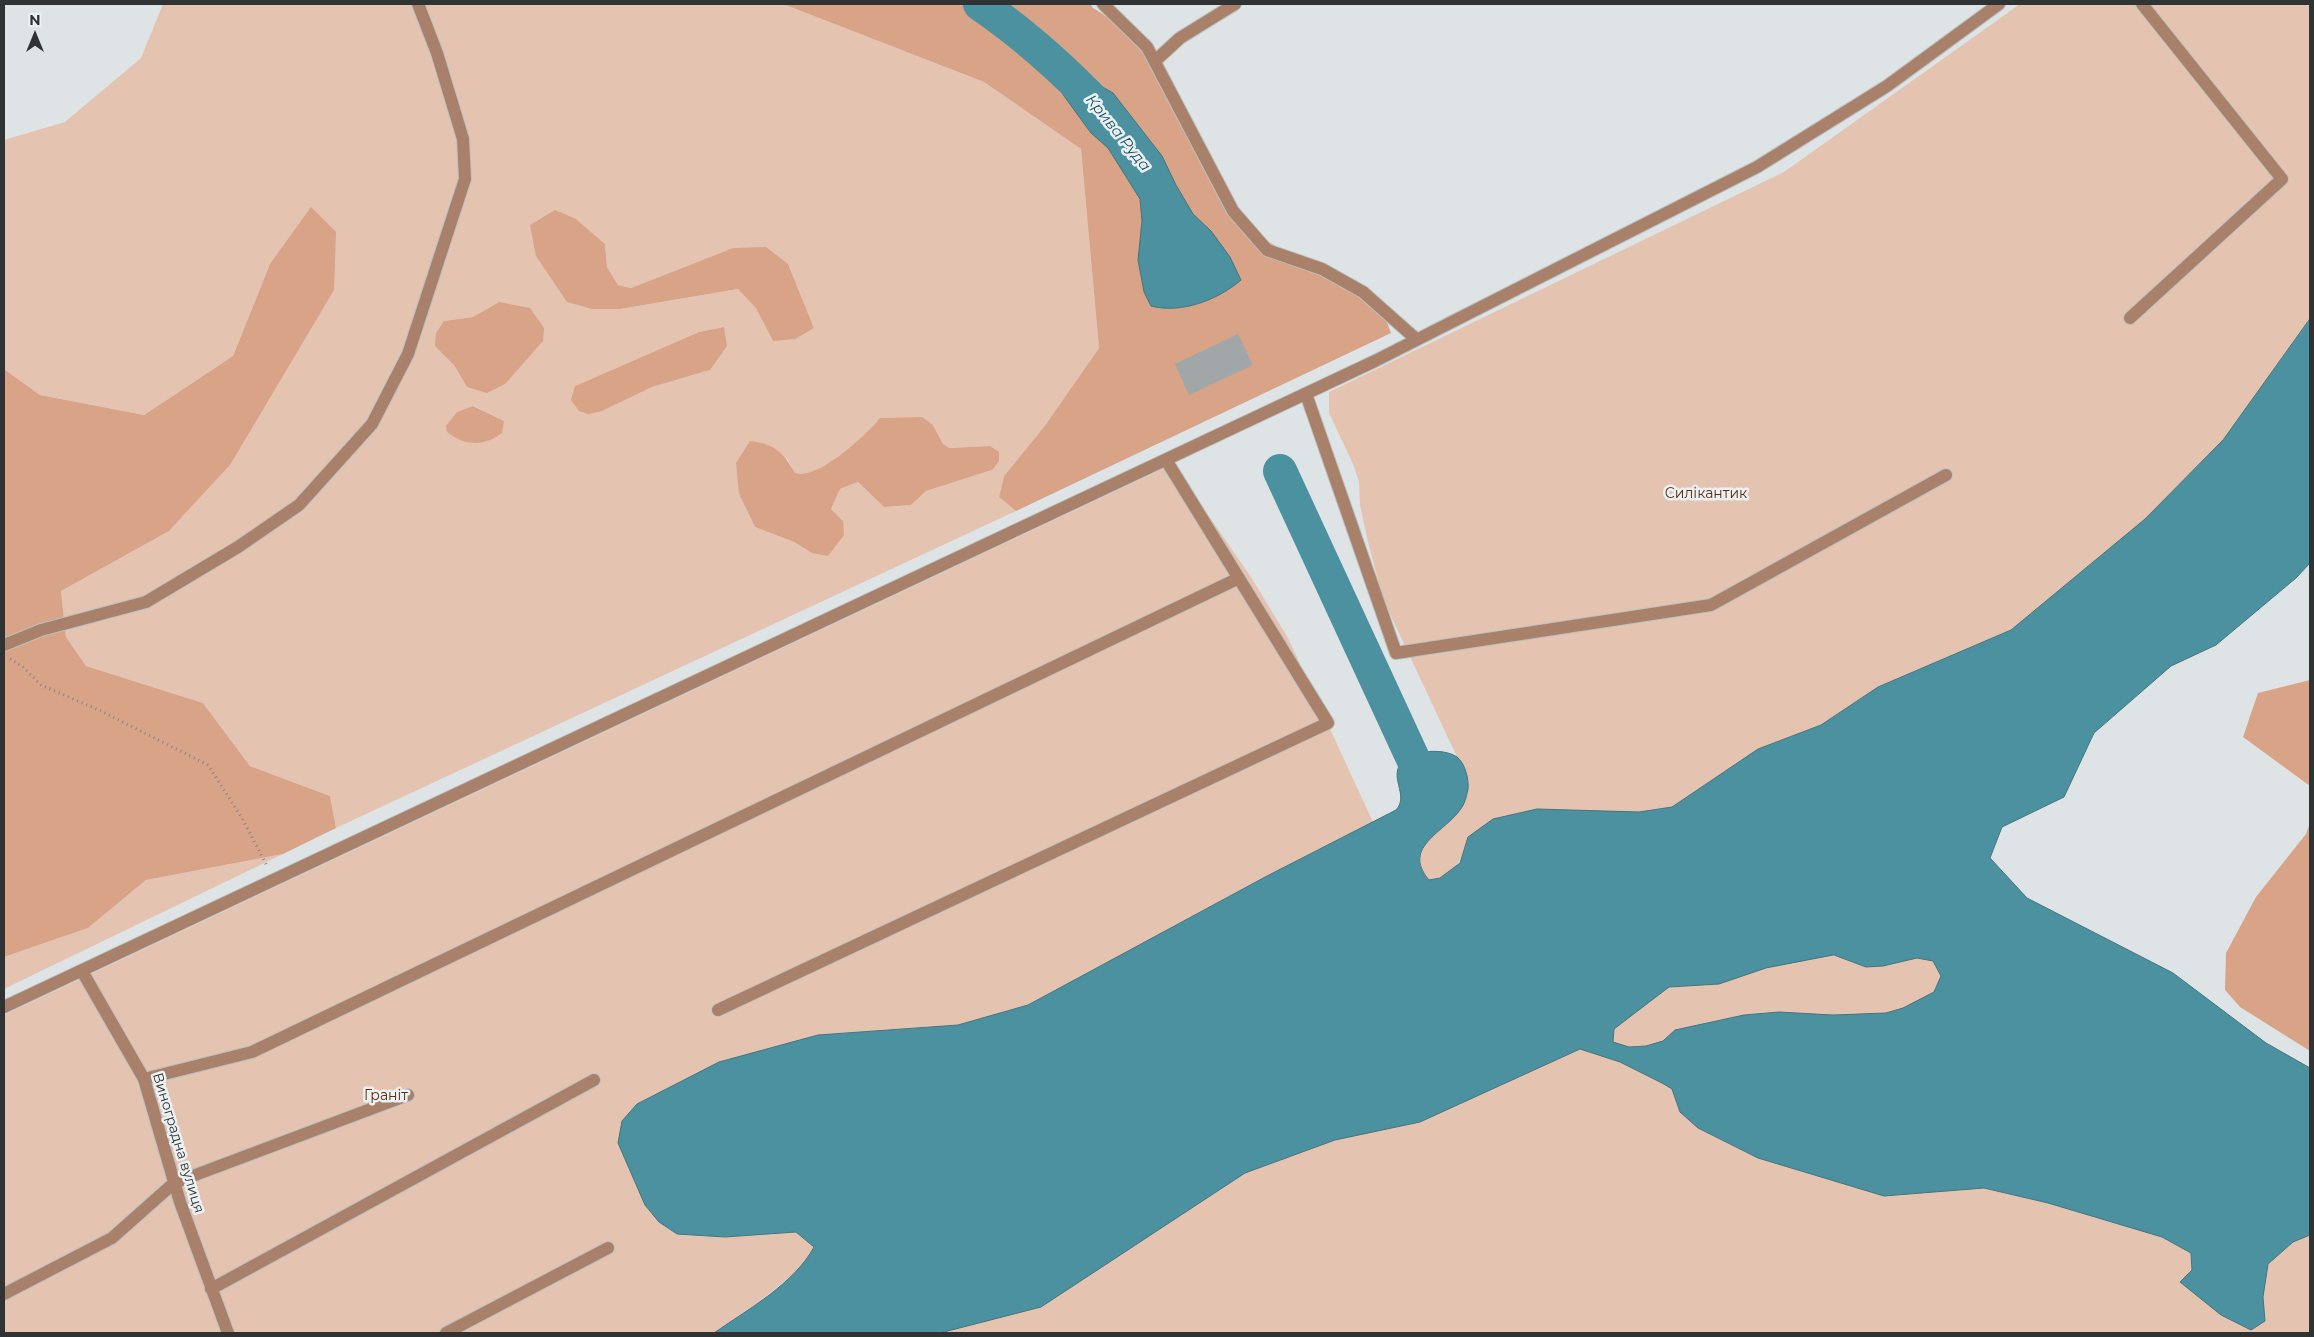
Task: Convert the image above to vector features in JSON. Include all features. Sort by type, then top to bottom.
[{"type":"street","points":[[4,645],[41,630],[146,602],[230,552],[300,505],[372,424],[408,354],[465,179],[463,139],[437,53],[418,4]]},
{"type":"street","points":[[1103,4],[1147,47],[1233,211],[1267,250],[1322,268],[1363,292],[1416,339]]},
{"type":"street","points":[[1155,61],[1180,38],[1235,4]]},
{"type":"street","points":[[4,1007],[1306,394],[1416,339],[1757,167],[1887,86],[1999,4]]},
{"type":"street","points":[[2130,318],[2282,179],[2142,4]]},
{"type":"street","points":[[1306,394],[1396,652],[1711,605],[1946,475]]},
{"type":"street","points":[[718,1010],[1328,723],[1166,460]]},
{"type":"street","points":[[144,1078],[252,1052],[1239,578]]},
{"type":"street","name":"Виноградна вулиця","points":[[82,971],[144,1078],[174,1183],[228,1333]]},
{"type":"street","points":[[211,1289],[594,1080]]},
{"type":"street","points":[[4,1294],[112,1238],[174,1183],[408,1095]]},
{"type":"street","points":[[446,1333],[608,1248]]},
{"type":"path","points":[[4,656],[22,667],[41,685],[100,711],[208,765],[242,818],[274,880]]},
{"type":"green space","points":[[163,4],[783,4],[984,82],[1081,149],[1099,348],[1044,427],[1004,476],[999,497],[1016,511],[336,828],[330,796],[250,766],[203,703],[86,666],[66,637],[61,591],[169,531],[230,465],[239,448],[270,264],[233,356],[144,415],[40,395],[4,369],[4,140],[65,122],[141,58]],"holes":[[[576,219],[605,244],[607,267],[618,285],[631,288],[733,248],[788,264],[814,328],[773,341],[756,307],[738,289],[620,309]],[[499,302],[467,387],[454,365],[444,321],[473,317]],[[724,327],[710,370],[652,387],[602,411],[575,386],[699,332]],[[474,406],[504,421],[457,412]],[[880,418],[933,425],[943,444],[949,448],[990,446],[992,470],[926,491],[911,505],[884,507],[858,482],[840,489],[831,509],[843,521],[812,553],[794,542],[755,527],[739,494],[787,458],[795,474],[816,471],[828,464],[864,435]]]},
{"type":"green space","name":"Силікантик","points":[[2020,4],[2310,4],[2310,319],[2223,440],[2145,519],[2011,630],[1878,687],[1821,725],[1758,749],[1672,807],[1468,837],[1456,866],[1446,875],[1429,880],[1421,870],[1420,857],[1427,841],[1443,826],[1463,765],[1457,757],[1383,599],[1360,505],[1359,482],[1353,464],[1329,413],[1329,392],[1784,172]]},
{"type":"green space","name":"Граніт","points":[[1173,464],[1251,577],[1288,638],[1373,822],[1267,876],[1028,1005],[958,1025],[818,1035],[659,1222],[677,1234],[726,1237],[796,1232],[814,1247],[804,1266],[757,1303],[714,1333],[4,1333],[4,1015]]},
{"type":"green space","points":[[1676,837],[1956,893],[2310,1156],[2310,1333],[787,1333]]},
{"type":"green space","points":[[283,854],[4,989],[4,957],[88,928],[146,880]]},
{"type":"shaded area","points":[[783,4],[1090,4],[1093,8],[1138,36],[1238,214],[1269,242],[1353,291],[1384,314],[1391,333],[1016,511],[999,497],[1004,476],[1044,427],[1099,348],[1081,149],[984,82]]},
{"type":"shaded area","points":[[311,207],[336,232],[334,290],[230,465],[169,531],[61,591],[66,637],[86,666],[203,703],[250,766],[330,796],[336,828],[283,854],[146,880],[88,928],[4,957],[4,369],[40,395],[144,415],[233,356],[270,264]]},
{"type":"shaded area","points":[[555,210],[576,219],[605,244],[607,267],[618,285],[631,288],[733,248],[766,247],[788,264],[814,328],[795,339],[773,341],[756,308],[738,289],[620,309],[592,309],[567,302],[536,256],[530,225]]},
{"type":"shaded area","points":[[499,302],[530,308],[544,328],[543,341],[505,384],[487,393],[467,387],[454,365],[435,346],[436,333],[444,321],[473,317]]},
{"type":"shaded area","points":[[724,327],[727,346],[710,370],[652,387],[602,411],[588,414],[579,411],[571,400],[575,386],[699,332]]},
{"type":"shaded area","points":[[473,406],[504,421],[502,433],[488,441],[474,443],[461,440],[447,432],[446,426],[457,412]]},
{"type":"shaded area","points":[[922,417],[933,425],[943,444],[949,448],[990,446],[999,452],[999,461],[992,470],[926,491],[911,505],[884,507],[858,482],[840,489],[831,509],[843,521],[844,535],[828,556],[812,553],[794,542],[755,527],[739,494],[736,463],[750,441],[766,444],[777,450],[795,473],[804,474],[828,464],[853,445],[880,418]]},
{"type":"shaded area","points":[[2310,680],[2310,786],[2243,737],[2258,693]]},
{"type":"shaded area","points":[[2310,823],[2310,1051],[2240,1007],[2225,990],[2226,953],[2256,897],[2306,834]]},
{"type":"water","points":[[1071,77],[1085,77],[1113,93],[1162,156],[1193,214],[1211,231],[1230,257],[1241,280],[1221,294],[1199,304],[1174,308],[1151,306],[1144,292],[1138,260],[1142,221],[1140,199],[1108,148],[1091,133],[1060,89],[1062,82]]},
{"type":"water","points":[[2310,319],[2310,563],[2296,578],[2216,645],[2171,666],[2094,733],[2064,797],[2002,827],[1990,858],[2027,898],[2173,973],[2266,1043],[2310,1068],[2310,1235],[2293,1242],[2268,1264],[2263,1297],[2265,1321],[2251,1330],[2221,1315],[2180,1282],[2192,1270],[2191,1253],[2162,1237],[2048,1203],[1984,1188],[1884,1196],[1758,1158],[1698,1128],[1680,1112],[1672,1089],[1620,1062],[1580,1049],[1420,1122],[1335,1140],[1245,1173],[1041,1307],[940,1333],[714,1333],[783,1284],[806,1260],[814,1247],[796,1232],[725,1237],[677,1234],[659,1222],[645,1205],[618,1143],[622,1121],[637,1104],[719,1062],[818,1035],[958,1025],[1028,1005],[1267,876],[1396,810],[1401,798],[1397,773],[1403,761],[1414,754],[1437,751],[1451,754],[1460,760],[1467,776],[1468,789],[1462,807],[1423,848],[1420,858],[1422,868],[1429,880],[1440,878],[1460,863],[1468,837],[1493,819],[1537,809],[1639,812],[1672,807],[1758,749],[1821,725],[1878,687],[2011,630],[2145,519],[2223,440]],"holes":[[[1834,955],[1866,967],[1883,966],[1917,958],[1933,961],[1941,976],[1934,992],[1903,1008],[1886,1013],[1833,1015],[1779,1012],[1744,1015],[1675,1030],[1663,1041],[1646,1046],[1629,1047],[1613,1042],[1614,1029],[1669,987],[1719,984],[1766,968]]]},
{"type":"building","points":[[1238,334],[1253,365],[1189,395],[1175,364]]},
{"type":"waterway","name":"Крива Руда","points":[[980,4],[1044,54],[1102,110]]},
{"type":"waterway","points":[[1280,471],[1415,763]]}]
